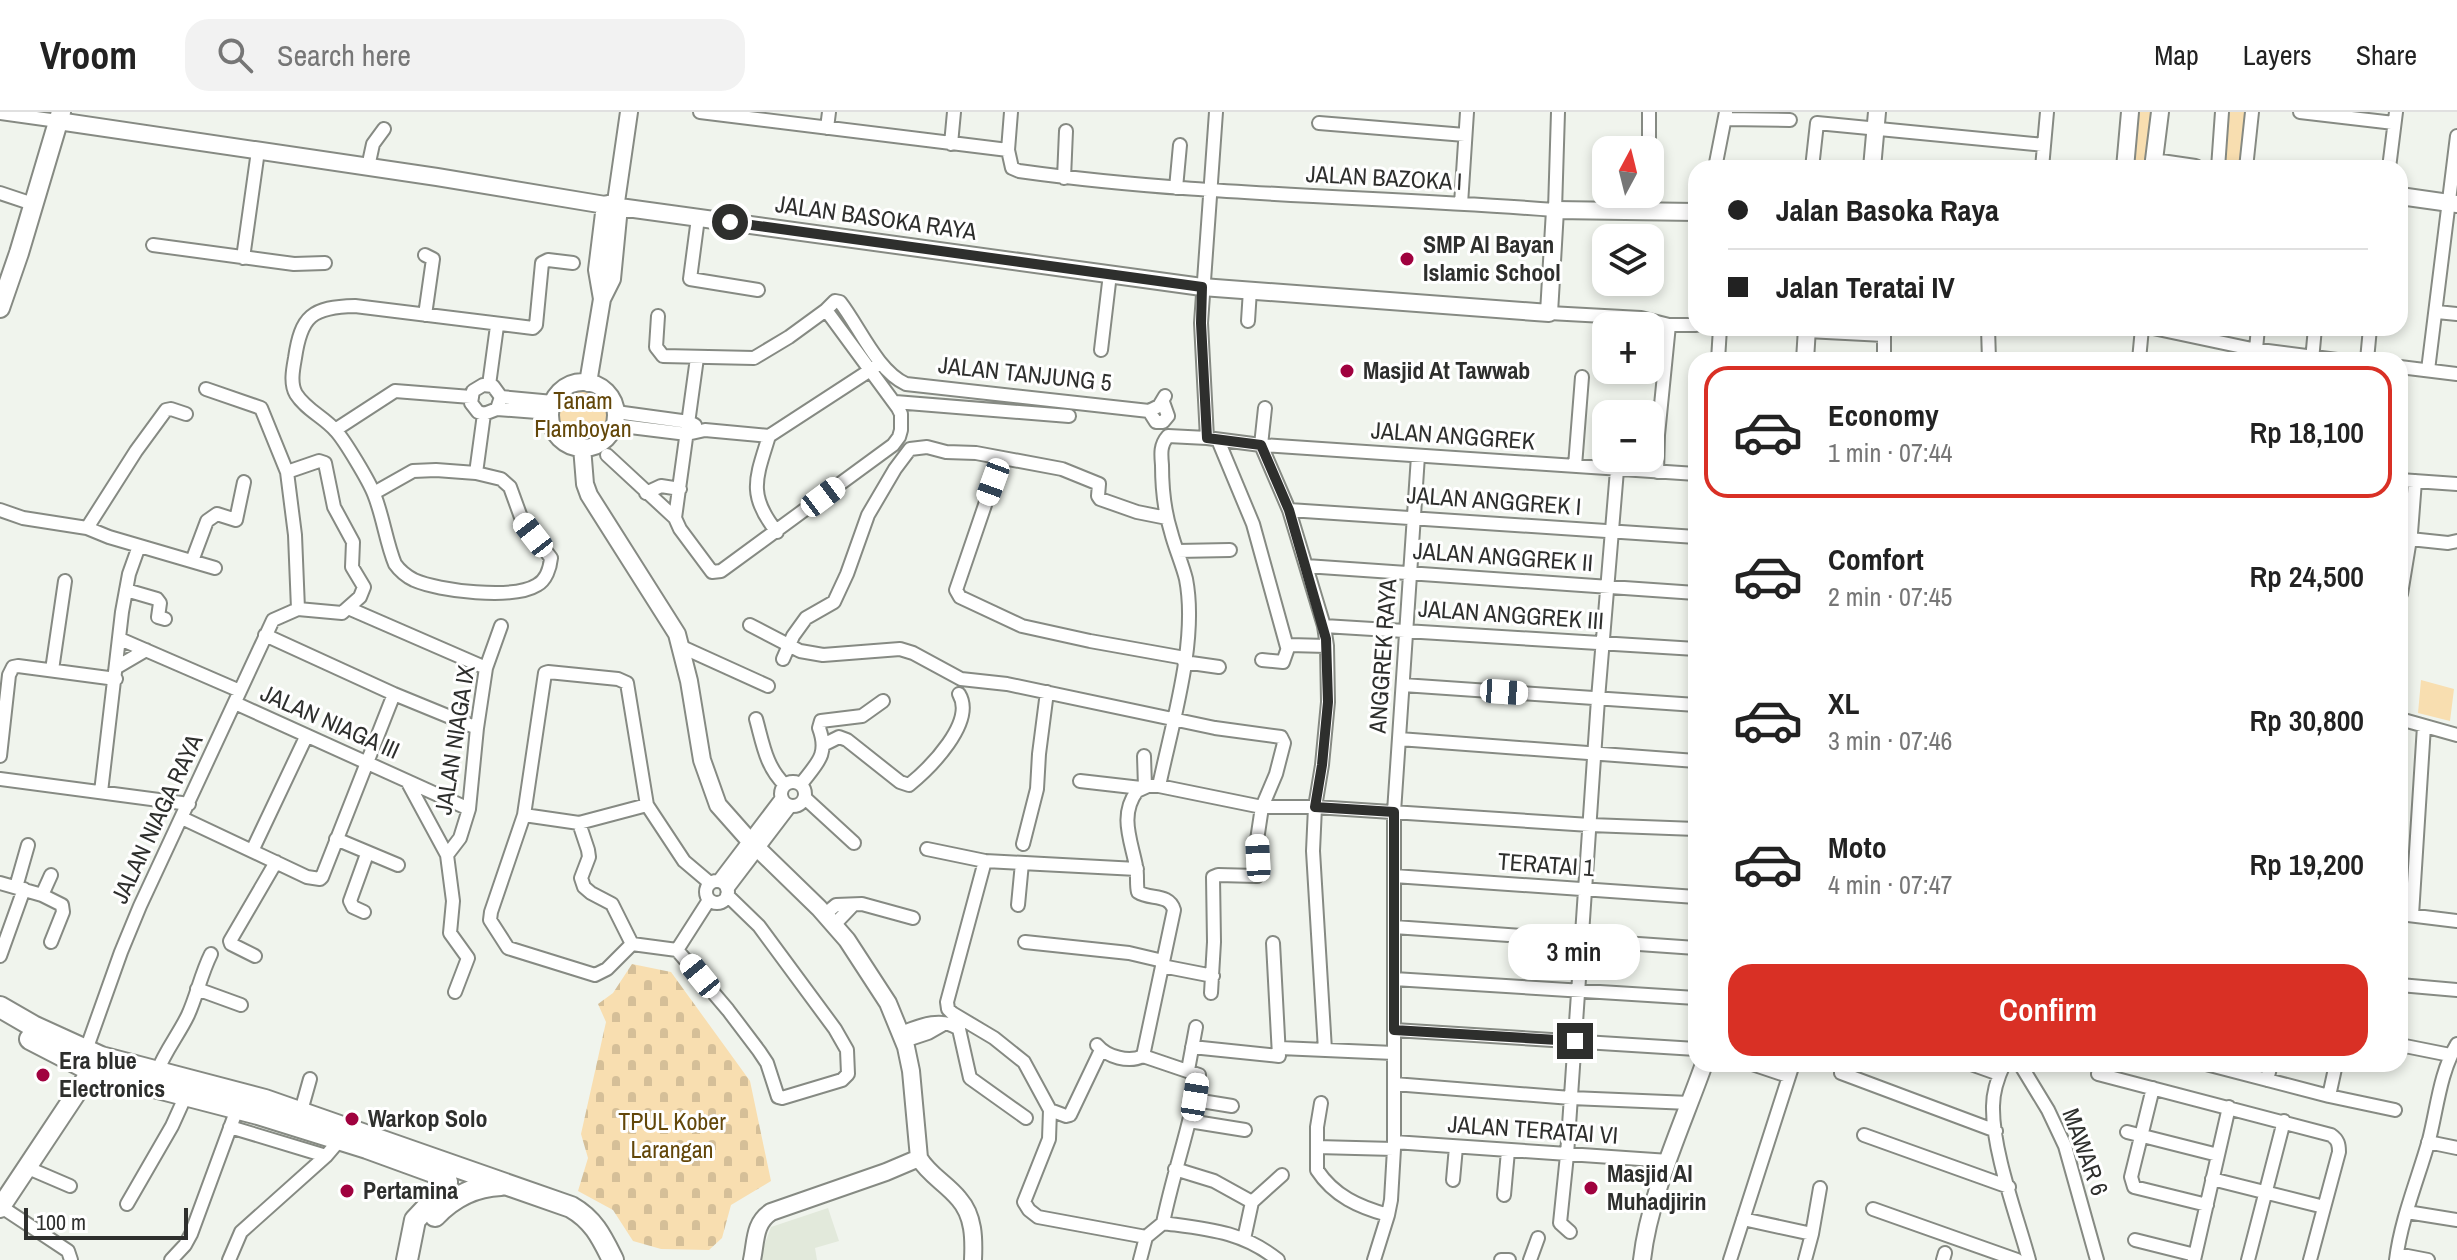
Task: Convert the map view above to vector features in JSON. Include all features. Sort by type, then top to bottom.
[{"type":"main road","points":[[0,308],[58,120]]},
{"type":"main road","points":[[0,1007],[90,1061],[157,1072],[301,1111],[338,1141]]},
{"type":"main road","points":[[0,1022],[90,1061],[186,1095],[233,1118],[414,1158],[444,1169],[515,1186],[571,1207],[585,1215],[597,1229],[613,1260]]},
{"type":"main road","points":[[0,1207],[28,1168],[90,1061]]},
{"type":"main road","points":[[407,1260],[415,1220],[447,1186],[444,1169]]},
{"type":"main road","points":[[407,1260],[431,1220],[452,1200],[483,1187],[515,1186]]},
{"type":"street","points":[[588,383],[602,299],[612,279],[606,257],[629,112]]},
{"type":"street","points":[[700,112],[1008,150],[1011,112]]},
{"type":"street","points":[[827,128],[829,112]]},
{"type":"street","points":[[951,144],[954,112]]},
{"type":"street","points":[[1216,112],[1201,323],[1213,439],[1253,524],[1287,647],[1283,662],[1262,660]]},
{"type":"street","points":[[1461,204],[1467,112]]},
{"type":"street","points":[[1558,112],[1549,313],[1641,318],[1669,325],[1688,325]]},
{"type":"street","points":[[1649,112],[1649,136]]},
{"type":"street","points":[[2043,160],[2047,112]]},
{"type":"street","points":[[2126,160],[2130,112]]},
{"type":"street","points":[[2155,160],[2160,112]]},
{"type":"street","points":[[2219,160],[2222,112]]},
{"type":"street","points":[[2247,160],[2252,112]]},
{"type":"street","points":[[2300,112],[2395,117],[2390,160]]},
{"type":"street","points":[[0,113],[58,120]]},
{"type":"street","points":[[1717,160],[1726,115],[1790,120]]},
{"type":"street","name":"JALAN BASOKA RAYA","points":[[58,120],[615,201],[698,218],[1202,287],[1549,313]]},
{"type":"street","points":[[1813,160],[1817,123],[1877,120],[2044,145]]},
{"type":"street","points":[[1873,160],[1877,120]]},
{"type":"street","points":[[1319,123],[1465,135]]},
{"type":"street","points":[[368,167],[373,144],[384,129]]},
{"type":"street","points":[[1064,178],[1066,131]]},
{"type":"street","points":[[2428,370],[2454,203],[2457,136]]},
{"type":"street","points":[[1176,188],[1180,145]]},
{"type":"street","name":"JALAN BAZOKA I","points":[[1008,150],[1010,164],[1015,170],[1064,178],[1211,191],[1555,210]]},
{"type":"street","points":[[243,258],[258,151]]},
{"type":"street","points":[[0,193],[33,204]]},
{"type":"street","points":[[2408,197],[2454,203]]},
{"type":"street","points":[[1645,208],[1645,212]]},
{"type":"street","points":[[1555,210],[1688,212]]},
{"type":"street","points":[[698,218],[690,279],[758,290]]},
{"type":"street","points":[[153,245],[294,264],[325,263]]},
{"type":"street","points":[[425,255],[433,259],[425,315]]},
{"type":"street","points":[[374,493],[413,471],[476,473],[501,479],[510,487],[522,520],[551,558],[549,569],[538,585],[510,594],[485,594],[415,581],[402,573],[395,564],[374,493],[335,430],[314,414],[294,390],[293,378],[298,334],[305,321],[322,311],[355,306],[528,329],[535,327],[542,263],[548,260],[573,263]]},
{"type":"street","points":[[2442,269],[2457,271]]},
{"type":"street","points":[[1101,350],[1110,274]]},
{"type":"street","points":[[1248,321],[1250,290]]},
{"type":"street","points":[[615,419],[769,436],[880,363],[840,302],[835,301],[789,337],[754,358],[663,356],[656,347],[658,316]]},
{"type":"street","points":[[607,455],[675,518],[712,572],[721,571],[893,445],[899,437],[901,414],[895,402],[869,372],[826,310]]},
{"type":"street","points":[[2437,312],[2457,314]]},
{"type":"street","points":[[1662,400],[1669,325]]},
{"type":"street","points":[[489,385],[497,326]]},
{"type":"street","points":[[2208,336],[2249,352]]},
{"type":"street","points":[[675,518],[697,358]]},
{"type":"street","name":"JALAN TANJUNG 5","points":[[880,363],[906,384],[1149,411],[1164,399]]},
{"type":"street","points":[[2408,368],[2457,374]]},
{"type":"street","points":[[1575,466],[1582,377]]},
{"type":"street","points":[[588,383],[604,389],[610,396],[615,419],[602,441],[582,447],[559,437],[554,430],[552,408],[559,393],[567,386],[588,383]]},
{"type":"street","points":[[484,414],[474,408],[471,397],[477,387],[489,385],[497,389],[499,403]]},
{"type":"street","points":[[206,389],[261,408],[287,472],[295,535],[298,609],[342,613],[360,597],[364,587],[352,567],[353,542],[334,507],[325,463],[319,461],[287,472]]},
{"type":"street","points":[[335,430],[395,391],[471,397]]},
{"type":"street","points":[[1038,413],[1040,397]]},
{"type":"street","name":"JALAN TANJUNG 5","points":[[895,402],[1069,416]]},
{"type":"street","points":[[476,473],[484,414],[499,403],[552,408]]},
{"type":"street","points":[[1265,408],[1261,445],[1289,510],[1324,626],[1327,646],[1328,702],[1315,807],[1313,851],[1325,1050]]},
{"type":"street","points":[[87,528],[166,410],[186,414]]},
{"type":"street","points":[[769,436],[756,485],[763,515],[777,532]]},
{"type":"street","name":"JALAN ANGGREK","points":[[1167,518],[1162,493],[1163,442],[1168,436],[1592,468]]},
{"type":"street","points":[[582,447],[589,495],[665,612],[682,647],[702,760],[714,797],[726,816],[829,920],[872,976],[888,1003],[901,1033],[911,1071],[919,1158],[925,1169],[959,1199],[967,1212],[974,1231],[973,1260]]},
{"type":"street","points":[[783,659],[788,645],[806,618],[834,602],[868,515],[910,449],[927,447],[1076,473],[1099,484],[1100,499],[1137,512],[1167,518],[1186,579],[1189,610],[1184,660],[1173,718],[1148,787],[1132,797],[1127,827],[1137,869],[1138,892],[1167,899],[1174,910],[1143,1056],[1140,1059],[1124,1059],[1099,1047],[1070,1115],[1050,1110]]},
{"type":"street","name":"ANGGREK RAYA","points":[[1374,1260],[1391,1200],[1394,1146],[1394,812],[1418,456]]},
{"type":"street","points":[[1001,458],[956,590],[960,597],[1022,626],[1219,667]]},
{"type":"street","points":[[1570,1232],[1560,1223],[1617,472]]},
{"type":"street","name":"JALAN ANGGREK","points":[[1657,472],[1688,474]]},
{"type":"street","points":[[2408,481],[2457,484]]},
{"type":"street","points":[[2408,551],[2415,481]]},
{"type":"street","points":[[192,561],[207,521],[213,515],[236,520],[244,482]]},
{"type":"street","points":[[646,493],[661,486],[680,489]]},
{"type":"street","points":[[0,510],[23,518],[87,528],[215,568]]},
{"type":"street","name":"JALAN ANGGREK I","points":[[1289,510],[1688,536]]},
{"type":"street","points":[[2410,539],[2457,541]]},
{"type":"street","points":[[101,792],[126,590],[139,546]]},
{"type":"street","points":[[1177,551],[1230,550]]},
{"type":"street","name":"JALAN ANGGREK II","points":[[1306,566],[1688,592]]},
{"type":"street","points":[[52,670],[65,581]]},
{"type":"street","points":[[126,590],[157,599],[160,603],[158,617],[165,619]]},
{"type":"street","points":[[348,608],[486,668]]},
{"type":"street","name":"JALAN NIAGA RAYA","points":[[90,1061],[121,952],[265,635],[277,617],[298,609]]},
{"type":"street","points":[[750,625],[800,651],[823,655],[900,649],[961,679],[1007,684],[1215,728],[1281,737],[1284,743],[1276,774],[1262,807],[1257,840],[1257,876],[1213,877],[1211,993]]},
{"type":"street","name":"JALAN NIAGA IX","points":[[447,855],[460,838],[469,809],[486,668],[501,626]]},
{"type":"street","name":"JALAN ANGGREK III","points":[[1324,626],[1688,649]]},
{"type":"street","points":[[265,635],[477,728]]},
{"type":"street","name":"JALAN NIAGA III","points":[[120,639],[237,697],[306,737],[469,809]]},
{"type":"street","points":[[1287,647],[1327,646]]},
{"type":"street","points":[[682,647],[768,686]]},
{"type":"street","points":[[0,756],[4,682],[11,670],[18,666],[116,673],[146,650]]},
{"type":"street","points":[[548,672],[622,679],[627,683],[647,805],[684,861],[721,887],[759,926],[835,1029],[847,1050],[848,1074],[842,1080],[778,1097],[767,1063],[759,1051],[677,950],[632,944],[607,969],[595,975],[508,948],[490,916],[524,815],[543,676],[548,672]]},
{"type":"street","points":[[1403,685],[1688,705]]},
{"type":"street","points":[[1023,844],[1037,789],[1047,692]]},
{"type":"street","points":[[182,818],[307,877],[320,879],[394,694]]},
{"type":"street","points":[[825,744],[839,737],[847,740],[900,782],[909,785],[956,736],[963,706],[959,694]]},
{"type":"street","points":[[801,784],[819,760],[825,744],[819,728],[821,721],[862,716],[883,701]]},
{"type":"street","points":[[709,900],[720,903],[721,887],[786,796],[793,782],[804,788],[805,798],[802,803],[786,796],[768,763],[756,719]]},
{"type":"street","points":[[2408,721],[2457,735]]},
{"type":"street","points":[[2408,893],[2424,726]]},
{"type":"street","points":[[252,851],[306,737]]},
{"type":"street","points":[[1399,739],[1688,761]]},
{"type":"street","points":[[1144,756],[1148,787]]},
{"type":"street","points":[[0,779],[189,804]]},
{"type":"street","name":"JALAN NIAGA III","points":[[407,781],[447,855]]},
{"type":"street","points":[[1080,781],[1148,787],[1262,807],[1315,807],[1688,829]]},
{"type":"street","points":[[805,798],[854,843]]},
{"type":"street","points":[[524,815],[579,823],[647,805]]},
{"type":"street","points":[[579,823],[589,857],[581,878],[584,887],[612,904],[632,944]]},
{"type":"street","points":[[336,839],[398,865]]},
{"type":"street","points":[[0,956],[20,888],[28,845]]},
{"type":"street","points":[[927,849],[985,861],[1137,869]]},
{"type":"street","points":[[364,912],[353,907],[350,901],[367,854]]},
{"type":"street","points":[[447,855],[453,901],[450,933],[468,958],[455,992]]},
{"type":"street","points":[[985,861],[947,1002],[948,1018],[959,1029],[970,1078],[1026,1118]]},
{"type":"street","points":[[255,956],[230,941],[276,862]]},
{"type":"street","points":[[1018,905],[1022,863]]},
{"type":"street","points":[[42,895],[51,875]]},
{"type":"street","name":"TERATAI 1","points":[[1394,876],[1688,896]]},
{"type":"street","points":[[0,883],[60,903],[63,907],[51,942]]},
{"type":"street","points":[[677,950],[709,900],[706,890],[721,887]]},
{"type":"street","points":[[829,920],[853,905],[862,904],[913,918]]},
{"type":"street","points":[[2408,914],[2457,921]]},
{"type":"street","points":[[1394,927],[1688,947]]},
{"type":"street","points":[[1025,942],[1129,953],[1213,976]]},
{"type":"street","points":[[1192,1047],[1278,1057],[1273,943]]},
{"type":"street","points":[[157,1072],[187,1016],[211,954]]},
{"type":"street","points":[[1394,979],[1688,998]]},
{"type":"street","points":[[2408,986],[2457,990]]},
{"type":"street","points":[[197,989],[241,1005]]},
{"type":"street","points":[[901,1033],[928,1033],[948,1018]]},
{"type":"street","points":[[901,1033],[948,1018],[1002,1043],[1024,1062],[1050,1110],[1049,1139],[1024,1197],[1026,1206],[1038,1217],[1146,1237]]},
{"type":"street","points":[[1188,1070],[1196,1027]]},
{"type":"street","points":[[1394,1030],[1688,1048]]},
{"type":"street","points":[[2408,1046],[2454,1050],[2451,1075],[2407,1212],[2397,1257],[2428,1260]]},
{"type":"street","points":[[1280,1048],[1394,1053]]},
{"type":"street","points":[[1140,1260],[1146,1237],[1163,1223],[1199,1075],[1143,1056]]},
{"type":"street","points":[[1642,1260],[1645,1234],[1701,1072]]},
{"type":"street","points":[[1730,1260],[1790,1072]]},
{"type":"street","points":[[2001,1072],[1993,1109],[1996,1131],[2029,1260]]},
{"type":"street","name":"MAWAR 6","points":[[2025,1072],[2065,1146],[2097,1260]]},
{"type":"street","points":[[2236,1072],[2395,1110]]},
{"type":"street","points":[[2267,1080],[2269,1072]]},
{"type":"street","points":[[2329,1096],[2334,1072]]},
{"type":"street","points":[[1841,1073],[1996,1131]]},
{"type":"street","points":[[2098,1074],[2331,1135],[2339,1145],[2310,1260]]},
{"type":"street","points":[[301,1111],[310,1079]]},
{"type":"street","points":[[1394,1084],[1571,1098],[1690,1103]]},
{"type":"street","points":[[2153,1088],[2131,1177],[2134,1187],[2207,1205]]},
{"type":"street","points":[[127,1204],[172,1126],[186,1095]]},
{"type":"street","points":[[1195,1100],[1232,1106]]},
{"type":"street","points":[[1321,1103],[1317,1170],[1336,1192],[1388,1215]]},
{"type":"street","points":[[2135,1240],[2194,1257],[2229,1107]]},
{"type":"street","points":[[171,1260],[191,1234],[233,1118]]},
{"type":"street","points":[[1189,1121],[1245,1130]]},
{"type":"street","points":[[2248,1260],[2284,1121]]},
{"type":"street","points":[[2127,1132],[2218,1155]]},
{"type":"street","points":[[1864,1135],[2009,1187]]},
{"type":"street","points":[[229,1260],[241,1232],[338,1141]]},
{"type":"street","points":[[2428,1142],[2457,1148]]},
{"type":"street","name":"JALAN TERATAI VI","points":[[1317,1147],[1456,1147],[1669,1161]]},
{"type":"street","points":[[1453,1180],[1456,1147]]},
{"type":"street","points":[[1504,1195],[1508,1151]]},
{"type":"street","points":[[752,1260],[759,1225],[763,1217],[771,1212],[875,1177],[919,1158]]},
{"type":"street","points":[[28,1168],[70,1186]]},
{"type":"street","points":[[1175,1169],[1214,1181],[1252,1202]]},
{"type":"street","points":[[1244,1239],[1252,1202],[1282,1175]]},
{"type":"street","points":[[2212,1179],[2324,1207]]},
{"type":"street","points":[[1805,1260],[1820,1188]]},
{"type":"street","points":[[0,1207],[68,1251],[71,1260]]},
{"type":"street","points":[[1873,1209],[1984,1254],[2017,1260]]},
{"type":"street","points":[[2407,1212],[2457,1220]]},
{"type":"street","points":[[1743,1219],[1812,1234]]},
{"type":"street","points":[[1163,1223],[1225,1232],[1261,1247],[1278,1260]]},
{"type":"street","points":[[1530,1260],[1538,1238]]},
{"type":"street","points":[[1501,1260],[1509,1260]]},
{"type":"shaded area","points":[[828,1208],[839,1241],[815,1248],[817,1260],[759,1260],[771,1227]]},
{"type":"green space","points":[[2130,112],[2160,112],[2154,160],[2126,160]]},
{"type":"green space","points":[[2219,112],[2252,112],[2246,160],[2213,160]]},
{"type":"green space","name":"Tanam Flamboyan","points":[[577,383],[589,383],[606,392],[613,403],[613,427],[606,438],[589,447],[577,447],[565,442],[556,433],[551,421],[551,409],[556,397],[565,388]]},
{"type":"green space","points":[[2421,680],[2454,689],[2450,721],[2418,713]]},
{"type":"green space","name":"TPUL Kober Larangan","points":[[632,964],[671,972],[750,1081],[771,1181],[731,1205],[722,1238],[709,1250],[661,1249],[633,1241],[613,1210],[578,1191],[588,1158],[581,1134],[606,1022],[598,1004],[613,993]]},
{"type":"place","name":"SMP Al Bayan Islamic School","points":[[1407,259]]},
{"type":"place","name":"Masjid At Tawwab","points":[[1347,371]]},
{"type":"place","name":"Era blue Electronics","points":[[43,1075]]},
{"type":"place","name":"Warkop Solo","points":[[352,1119]]},
{"type":"place","name":"Masjid Al Muhadjirin","points":[[1591,1188]]},
{"type":"place","name":"Pertamina","points":[[347,1191]]},
{"type":"route","points":[[730,222],[1202,287],[1207,438],[1261,445],[1289,510],[1324,626],[1328,655],[1328,702],[1315,807],[1394,812],[1394,1030],[1575,1041]]}]
